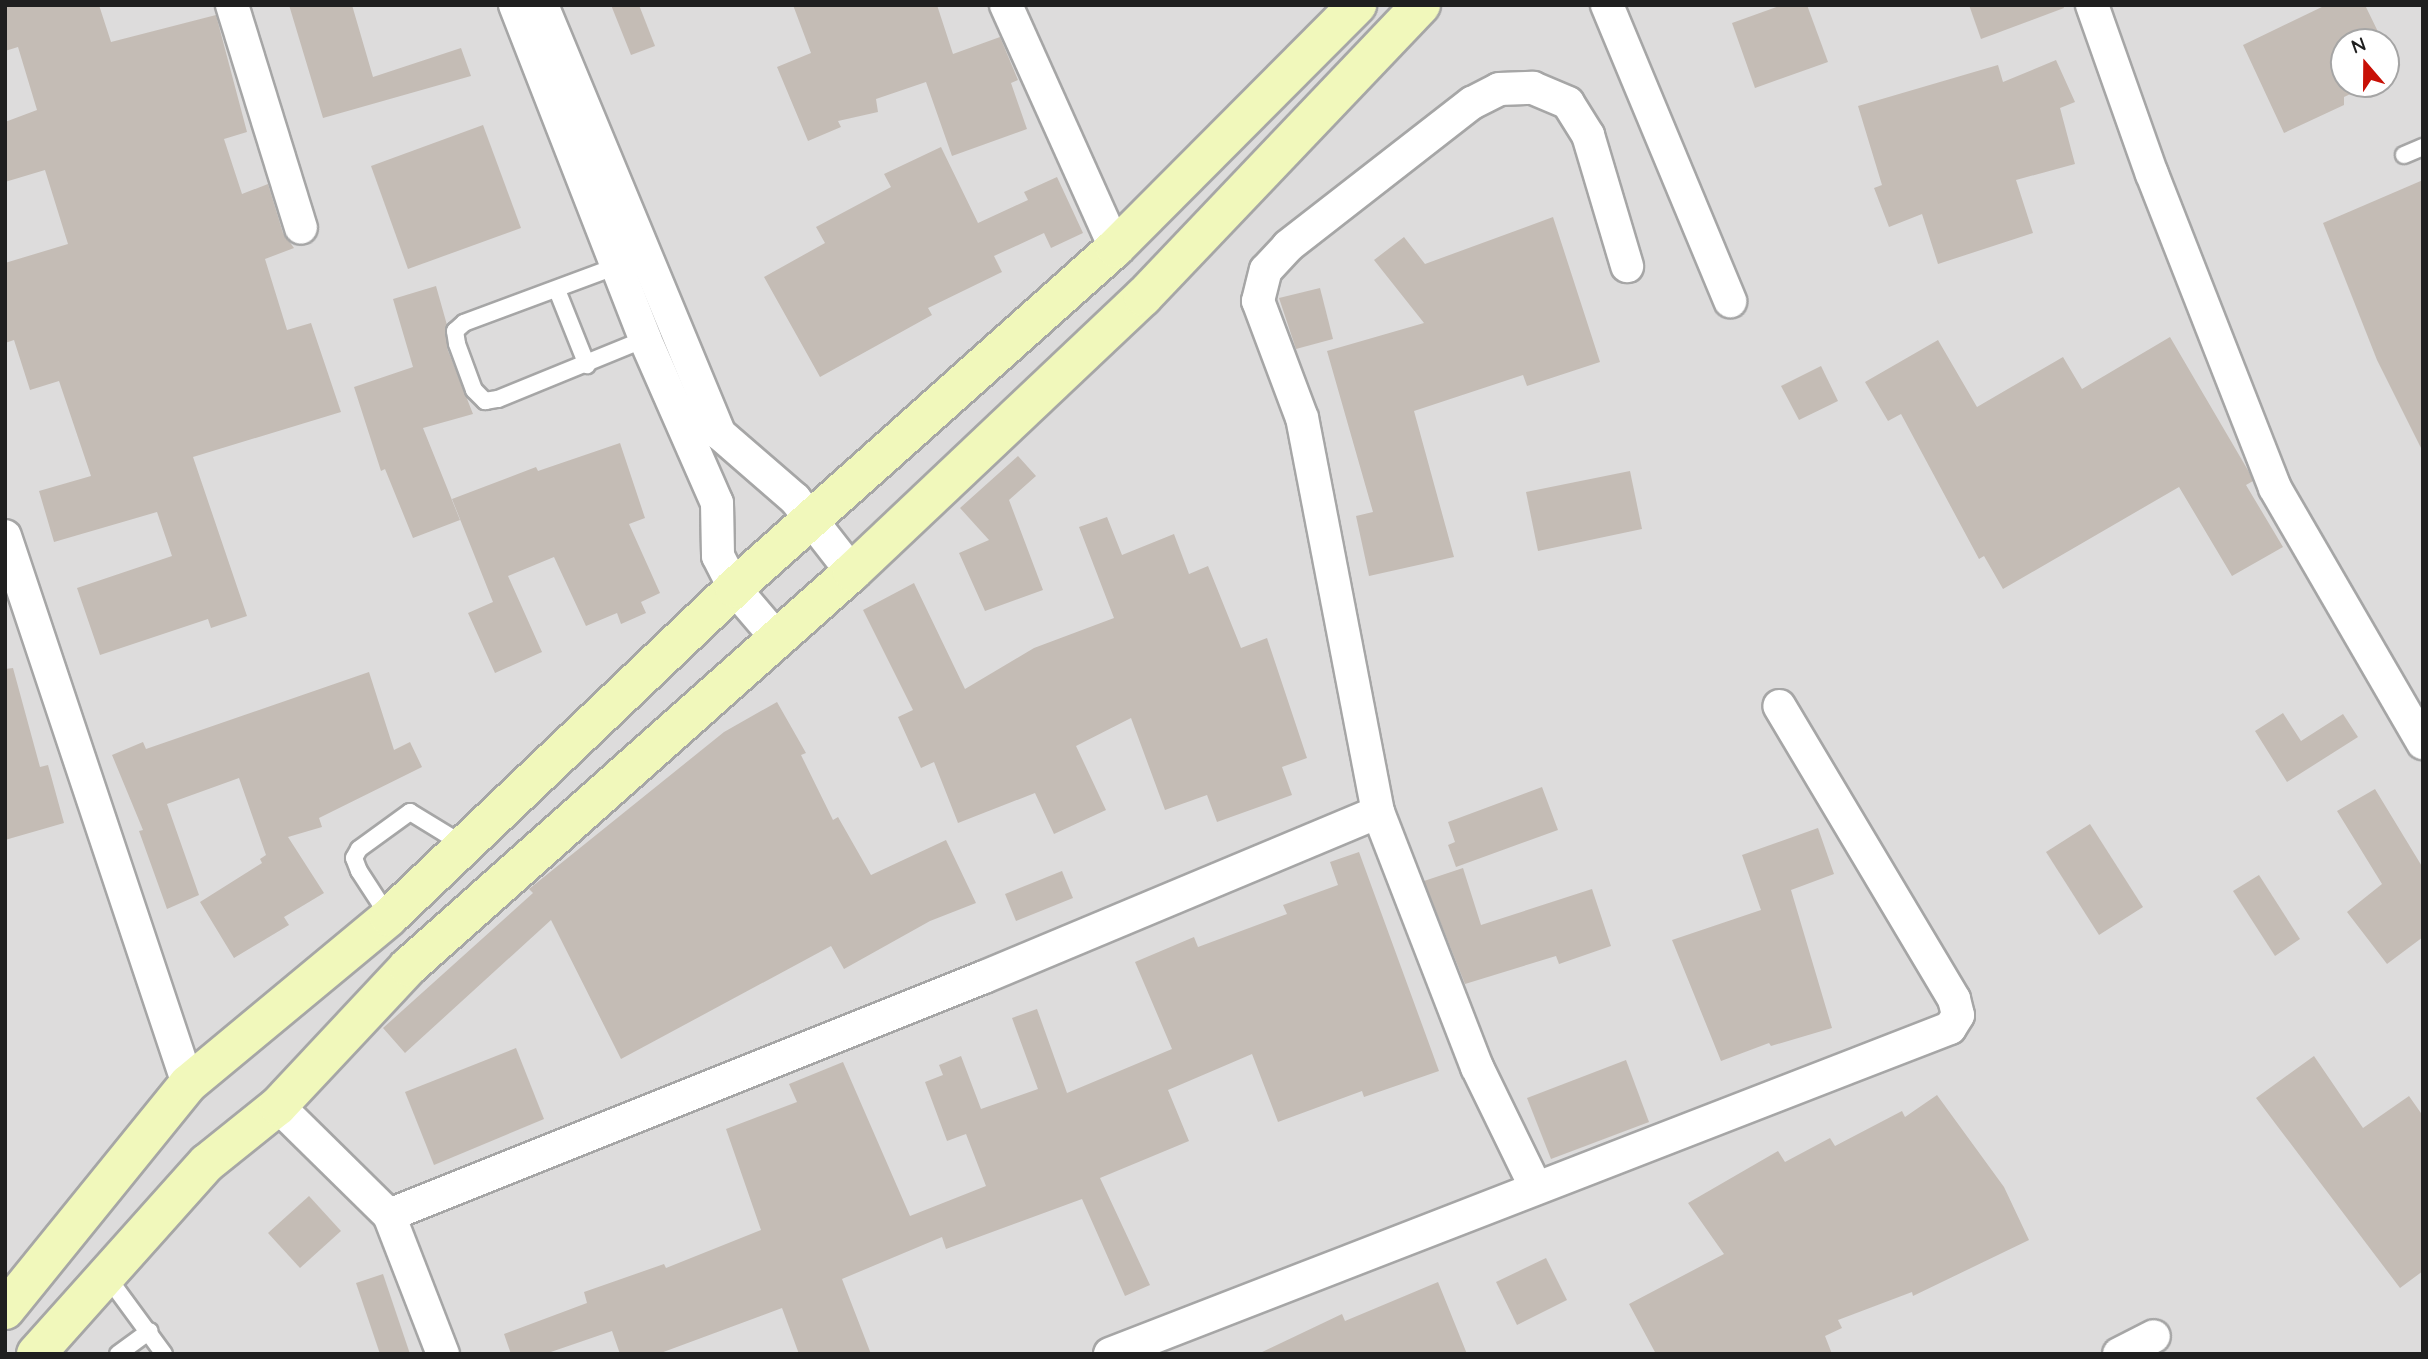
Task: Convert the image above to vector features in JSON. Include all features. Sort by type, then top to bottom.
[{"type":"main road","points":[[5,1310],[188,1084],[388,917],[734,588],[1115,248],[1357,5]]},
{"type":"main road","points":[[36,1354],[207,1163],[278,1106],[408,967],[538,855],[775,636],[852,572],[1143,297],[1421,5]]},
{"type":"street","points":[[232,5],[301,228]]},
{"type":"street","points":[[515,5],[720,433],[813,519],[852,572]]},
{"type":"street","points":[[542,5],[604,192],[617,267],[645,339],[717,503],[718,556],[734,588],[775,636]]},
{"type":"street","points":[[1006,5],[1115,248]]},
{"type":"street","points":[[1606,5],[1730,300]]},
{"type":"street","points":[[2092,5],[2152,174],[2275,488],[2423,743]]},
{"type":"street","points":[[1535,1186],[1477,1067],[1378,812],[1302,418],[1258,301],[1266,270],[1288,246],[1472,103],[1499,89],[1534,88],[1568,103],[1588,135],[1627,266]]},
{"type":"street","points":[[5,536],[188,1084]]},
{"type":"street","points":[[1110,1354],[1535,1186],[1950,1028],[1958,1015],[1954,999],[1779,706]]},
{"type":"street","points":[[389,1214],[984,977],[1378,812]]},
{"type":"street","points":[[278,1106],[389,1214],[443,1354]]},
{"type":"street","points":[[2119,1354],[2154,1336]]},
{"type":"lane","points":[[2404,155],[2423,147]]},
{"type":"lane","points":[[617,267],[464,323],[455,331],[474,390],[485,401],[498,399],[587,365],[645,339]]},
{"type":"lane","points":[[557,290],[587,365]]},
{"type":"lane","points":[[388,917],[359,871],[354,858],[359,849],[410,812],[464,845]]},
{"type":"lane","points":[[106,1275],[150,1331],[164,1354]]},
{"type":"lane","points":[[118,1354],[150,1331]]},
{"type":"shaded area","points":[[5,5],[2423,5],[2423,1354],[5,1354]]},
{"type":"building","points":[[5,5],[99,5],[111,42],[216,15],[247,132],[224,139],[242,194],[268,184],[283,233],[294,248],[265,259],[287,330],[311,323],[341,412],[193,457],[247,616],[211,628],[208,619],[100,655],[77,588],[172,556],[157,512],[54,542],[39,491],[91,476],[59,381],[30,390],[14,340],[5,343],[5,263],[68,244],[45,170],[5,182],[5,122],[37,110],[18,47],[5,51]]},
{"type":"building","points":[[289,5],[352,5],[373,77],[461,48],[471,76],[323,118]]},
{"type":"building","points":[[611,5],[639,5],[655,46],[631,55]]},
{"type":"building","points":[[793,5],[937,5],[953,54],[1000,37],[1018,80],[1011,83],[1027,129],[952,156],[926,82],[876,99],[878,112],[838,121],[841,127],[808,141],[777,67],[811,53]]},
{"type":"building","points":[[1782,5],[1807,5],[1828,62],[1755,88],[1732,23]]},
{"type":"building","points":[[1969,5],[2063,5],[2064,8],[1981,39]]},
{"type":"building","points":[[2326,5],[2365,5],[2376,28],[2330,28],[2330,98],[2344,98],[2344,105],[2284,133],[2243,45]]},
{"type":"building","points":[[2056,60],[2075,102],[2060,108],[2075,164],[2016,180],[2033,233],[1938,264],[1922,214],[1889,227],[1874,188],[1882,185],[1858,106],[1998,65],[2003,82]]},
{"type":"building","points":[[483,125],[521,228],[408,269],[371,166]]},
{"type":"building","points":[[941,147],[978,223],[1028,200],[1024,192],[1057,177],[1083,233],[1051,248],[1044,233],[994,256],[1002,272],[928,308],[932,315],[820,377],[764,277],[825,243],[816,227],[891,187],[884,174]]},
{"type":"building","points":[[2423,180],[2423,452],[2377,360],[2323,223]]},
{"type":"building","points":[[1553,217],[1600,362],[1527,386],[1523,375],[1414,411],[1454,557],[1369,576],[1356,516],[1373,512],[1327,351],[1424,323],[1374,260],[1404,237],[1425,264]]},
{"type":"building","points":[[436,286],[447,325],[447,348],[473,414],[423,428],[460,520],[413,538],[385,469],[381,471],[354,387],[413,367],[393,299]]},
{"type":"building","points":[[1320,288],[1333,339],[1296,349],[1279,298]]},
{"type":"building","points":[[2170,337],[2249,472],[2253,481],[2246,485],[2283,547],[2232,576],[2179,487],[2003,589],[1984,556],[1979,559],[1901,414],[1888,421],[1865,382],[1938,340],[1977,407],[2063,357],[2082,389]]},
{"type":"building","points":[[1821,366],[1838,401],[1799,420],[1781,386]]},
{"type":"building","points":[[620,443],[645,518],[629,524],[660,593],[641,602],[646,613],[621,624],[617,613],[586,626],[554,557],[508,576],[542,652],[495,673],[468,613],[493,602],[452,499],[536,467],[538,471]]},
{"type":"building","points":[[1018,456],[1036,476],[1009,500],[1043,590],[985,611],[959,553],[989,540],[960,508]]},
{"type":"building","points":[[1630,471],[1642,529],[1538,551],[1526,492]]},
{"type":"building","points":[[1107,517],[1122,555],[1174,534],[1189,574],[1208,566],[1241,648],[1267,638],[1307,758],[1282,767],[1292,795],[1217,822],[1207,795],[1165,810],[1131,718],[1076,746],[1106,810],[1054,834],[1035,793],[958,823],[934,762],[921,768],[898,717],[913,710],[863,610],[914,583],[965,689],[1034,648],[1114,618],[1079,527]]},
{"type":"building","points":[[13,668],[40,767],[48,765],[64,823],[5,840],[5,669]]},
{"type":"building","points":[[369,672],[394,750],[410,742],[422,767],[319,818],[322,827],[288,837],[324,893],[284,917],[289,925],[234,958],[200,902],[262,863],[260,859],[266,855],[239,778],[167,804],[199,895],[167,909],[139,831],[143,830],[112,755],[143,742],[146,749]]},
{"type":"building","points":[[777,702],[806,753],[801,755],[833,820],[838,817],[871,875],[946,840],[976,903],[930,921],[844,969],[831,946],[621,1059],[551,920],[405,1053],[383,1028],[533,893],[529,889],[724,732]]},
{"type":"building","points":[[2283,713],[2301,741],[2343,714],[2358,737],[2287,782],[2255,731]]},
{"type":"building","points":[[1542,787],[1558,830],[1456,867],[1448,845],[1455,842],[1448,822]]},
{"type":"building","points":[[2375,789],[2423,868],[2423,937],[2387,964],[2347,912],[2382,884],[2337,811]]},
{"type":"building","points":[[2090,824],[2143,907],[2099,935],[2046,852]]},
{"type":"building","points":[[1818,828],[1834,874],[1791,890],[1832,1028],[1771,1046],[1769,1043],[1721,1061],[1672,940],[1761,910],[1742,855]]},
{"type":"building","points":[[1359,852],[1439,1071],[1364,1097],[1362,1091],[1278,1122],[1252,1054],[1168,1090],[1189,1141],[1100,1178],[1150,1285],[1125,1296],[1082,1199],[946,1249],[942,1237],[842,1279],[871,1354],[799,1354],[782,1308],[658,1354],[620,1354],[612,1331],[545,1354],[511,1354],[504,1334],[587,1303],[584,1292],[664,1264],[666,1268],[761,1230],[726,1129],[797,1102],[789,1084],[843,1062],[910,1216],[986,1186],[966,1134],[947,1141],[925,1082],[943,1075],[939,1065],[961,1056],[981,1109],[1038,1089],[1012,1018],[1037,1009],[1067,1093],[1172,1049],[1135,962],[1194,937],[1198,947],[1287,914],[1283,905],[1338,885],[1330,862]]},
{"type":"building","points":[[1463,868],[1481,925],[1592,889],[1611,946],[1559,964],[1556,956],[1465,984],[1424,881]]},
{"type":"building","points":[[1062,871],[1073,898],[1016,921],[1005,894]]},
{"type":"building","points":[[2259,875],[2300,939],[2275,956],[2233,891]]},
{"type":"building","points":[[516,1048],[544,1119],[434,1165],[405,1092]]},
{"type":"building","points":[[2314,1056],[2363,1128],[2409,1096],[2423,1116],[2423,1271],[2400,1288],[2256,1098]]},
{"type":"building","points":[[1626,1060],[1649,1122],[1551,1159],[1527,1098]]},
{"type":"building","points":[[1937,1095],[2004,1187],[2029,1240],[1913,1296],[1912,1292],[1838,1320],[1842,1328],[1825,1336],[1832,1354],[1656,1354],[1629,1304],[1724,1254],[1688,1203],[1778,1151],[1785,1162],[1830,1138],[1835,1146],[1902,1111],[1905,1117]]},
{"type":"building","points":[[309,1196],[341,1231],[300,1268],[268,1233]]},
{"type":"building","points":[[1546,1258],[1567,1300],[1517,1325],[1496,1282]]},
{"type":"building","points":[[383,1274],[410,1354],[380,1354],[356,1283]]},
{"type":"building","points":[[1438,1282],[1467,1354],[1258,1354],[1342,1314],[1345,1321]]}]
